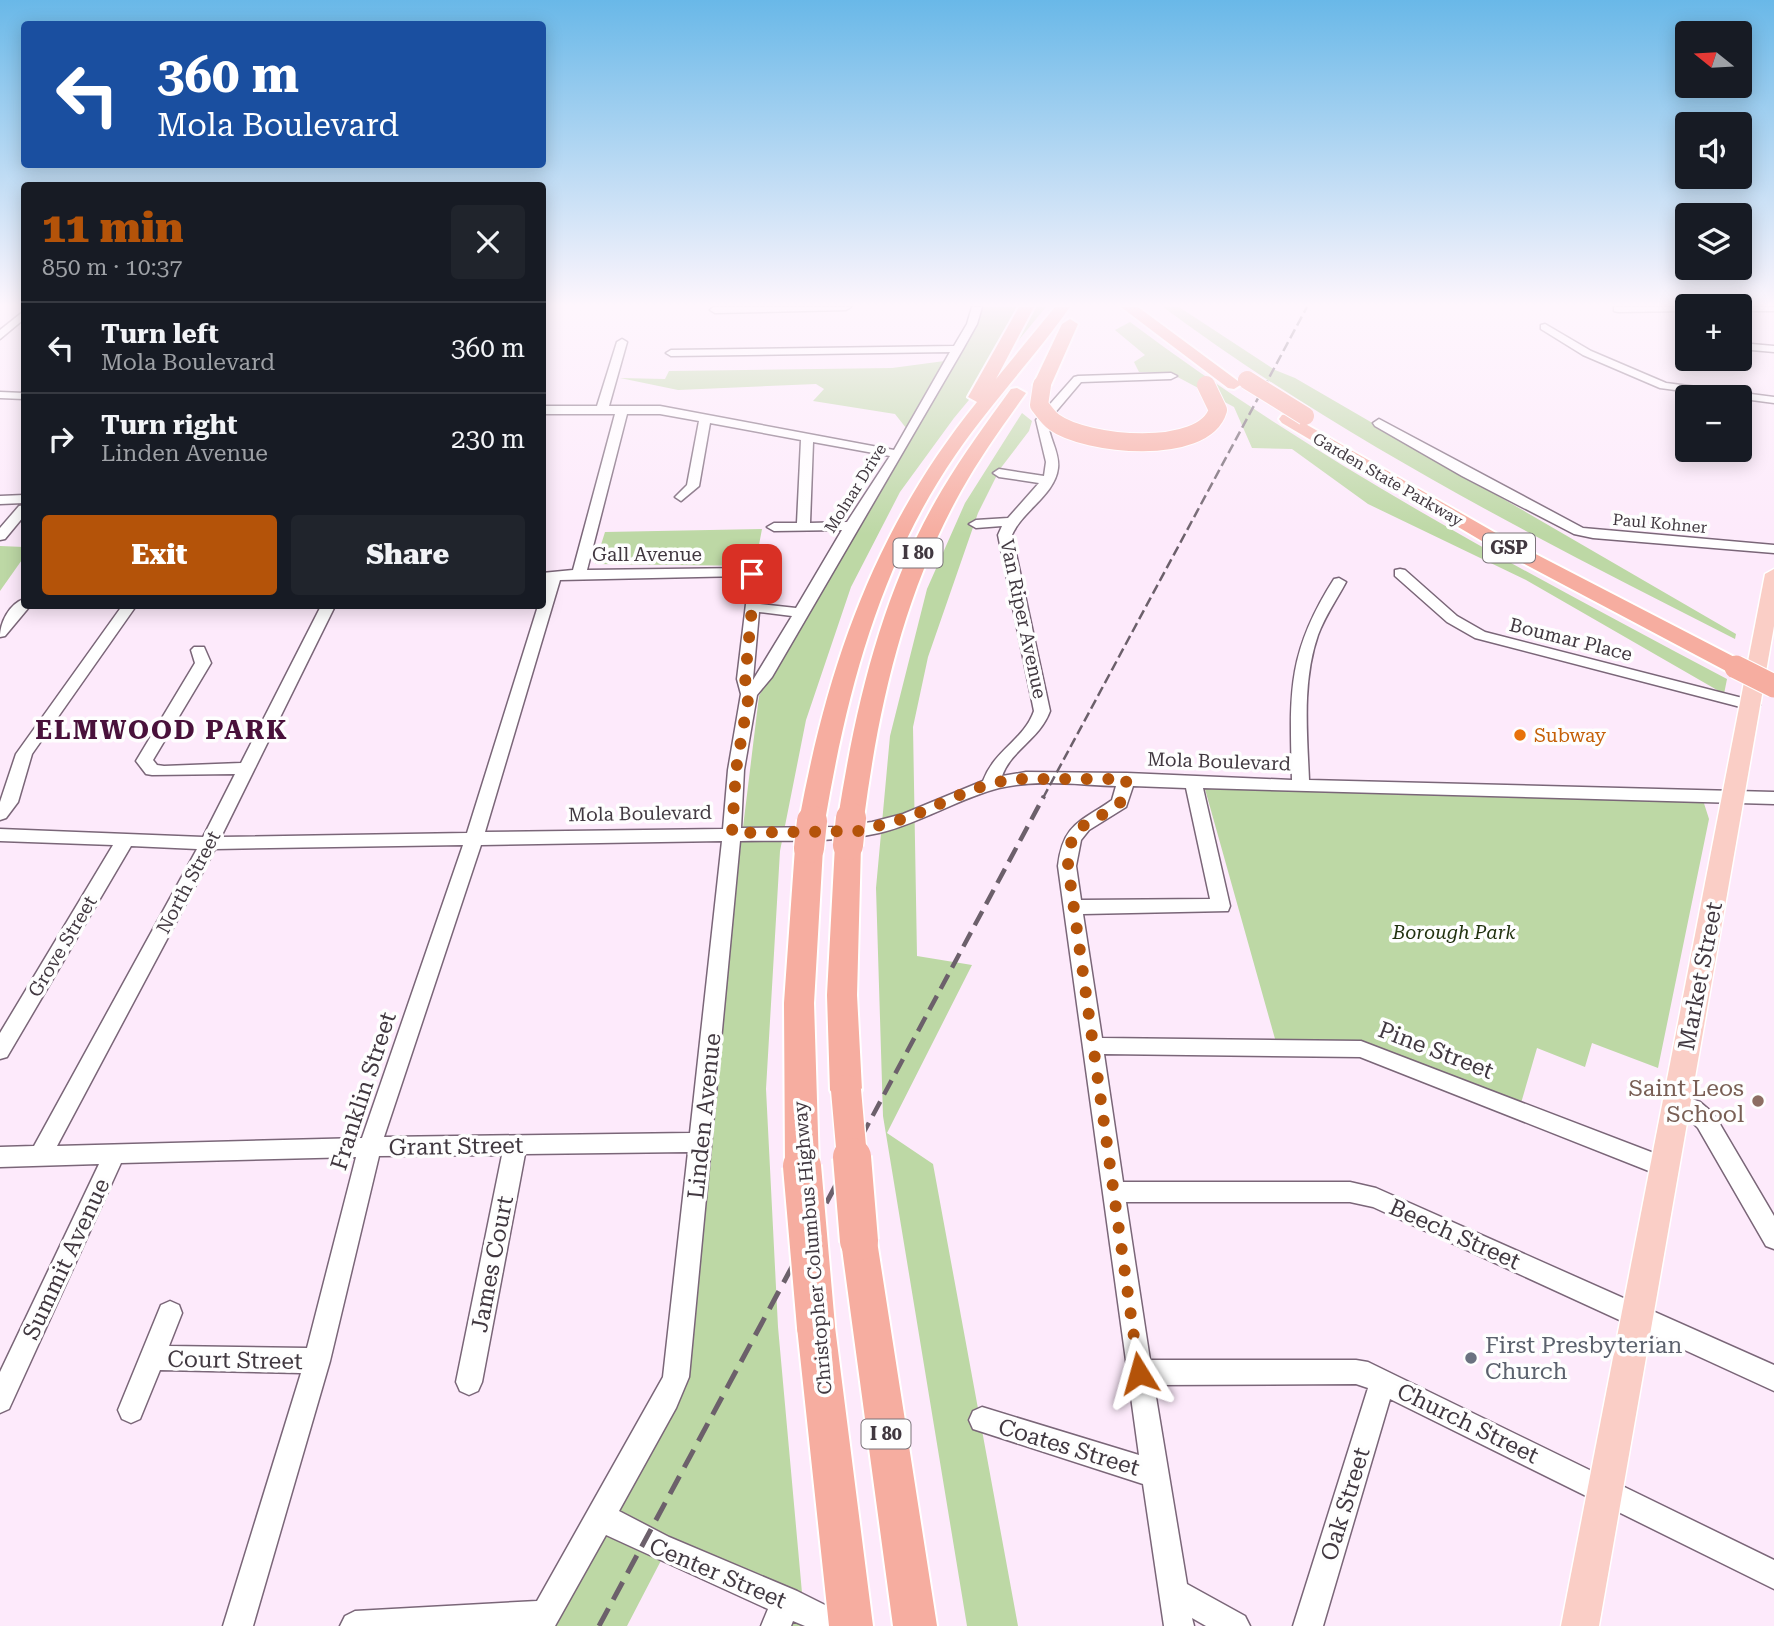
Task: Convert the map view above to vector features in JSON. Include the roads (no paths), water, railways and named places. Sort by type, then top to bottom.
[{"type":"highway","points":[[964,431],[983,383]]},
{"type":"highway","name":"Christopher Columbus Highway","points":[[846,1619],[802,1166],[799,1003],[810,834],[836,701],[866,606],[912,509],[964,431],[1008,383]]},
{"type":"highway","name":"I 80","points":[[915,1626],[859,1241],[846,1090],[842,995],[850,832],[864,734],[880,662],[918,553],[969,458],[1022,383]]},
{"type":"highway","points":[[1043,383],[1037,394],[1037,403],[1042,411],[1062,426],[1097,438],[1142,443],[1185,437],[1211,423],[1217,414],[1217,405],[1204,383]]},
{"type":"highway","name":"Garden State Parkway","points":[[1242,383],[1473,528],[1736,660],[1774,686]]},
{"type":"highway","name":"Garden State Parkway","points":[[1736,660],[1774,672]]},
{"type":"main road","name":"Market Street","points":[[1580,1626],[1675,1101],[1752,705],[1768,650],[1774,574]]},
{"type":"street","points":[[601,410],[609,383]]},
{"type":"street","name":"Molnar Drive","points":[[749,694],[764,677],[850,526],[898,454],[939,383]]},
{"type":"street","points":[[999,473],[1047,480],[1052,468],[1041,431],[1042,420],[1072,383]]},
{"type":"street","points":[[1657,383],[1774,400]]},
{"type":"street","points":[[0,395],[21,396]]},
{"type":"street","points":[[546,410],[660,410],[898,454]]},
{"type":"street","points":[[579,574],[622,410]]},
{"type":"street","points":[[681,497],[693,486],[705,418]]},
{"type":"street","name":"Paul Kohner","points":[[1379,423],[1565,526],[1593,534],[1774,546]]},
{"type":"street","points":[[803,527],[807,437]]},
{"type":"street","name":"Van Riper Avenue","points":[[991,783],[998,761],[1034,730],[1042,711],[1004,535],[1010,522],[1047,480]]},
{"type":"street","points":[[0,500],[21,499]]},
{"type":"street","points":[[0,536],[21,512]]},
{"type":"street","points":[[976,524],[1010,522]]},
{"type":"street","points":[[774,527],[850,526]]},
{"type":"street","name":"Boumar Place","points":[[1400,573],[1452,619],[1480,635],[1752,705]]},
{"type":"street","name":"Gall Avenue","points":[[548,577],[579,574],[752,574]]},
{"type":"street","name":"Linden Avenue","points":[[542,1621],[667,1399],[676,1377],[702,1142],[736,770],[749,694],[745,679],[755,577],[752,574]]},
{"type":"street","points":[[1301,784],[1300,709],[1303,661],[1311,633],[1339,582]]},
{"type":"street","points":[[0,633],[21,607]]},
{"type":"street","points":[[752,607],[800,613]]},
{"type":"street","points":[[0,814],[9,802],[24,754],[127,609]]},
{"type":"street","name":"North Street","points":[[41,1155],[209,843],[326,609]]},
{"type":"street","name":"Franklin Street","points":[[238,1626],[317,1361],[370,1147],[475,837],[539,609]]},
{"type":"street","points":[[199,650],[203,663],[145,761],[152,770],[164,771],[246,768]]},
{"type":"street","name":"Mola Boulevard","points":[[0,835],[209,843],[859,831],[910,817],[954,796],[991,783],[1026,778],[1774,798]]},
{"type":"street","points":[[1127,779],[1120,803],[1079,828],[1071,839],[1068,866],[1139,1373],[1179,1626]]},
{"type":"street","points":[[1073,907],[1221,906],[1193,781]]},
{"type":"street","name":"Grove Street","points":[[0,1051],[125,841]]},
{"type":"street","name":"Pine Street","points":[[1093,1046],[1361,1049],[1664,1167]]},
{"type":"street","points":[[1675,1101],[1692,1108],[1706,1121],[1774,1238]]},
{"type":"street","name":"Grant Street","points":[[0,1157],[702,1142]]},
{"type":"street","name":"James Court","points":[[469,1382],[515,1146]]},
{"type":"street","name":"Summit Avenue","points":[[0,1400],[114,1155]]},
{"type":"street","name":"Beech Street","points":[[1114,1192],[1350,1192],[1376,1198],[1774,1378]]},
{"type":"street","points":[[131,1410],[170,1313]]},
{"type":"street","name":"Court Street","points":[[152,1358],[317,1361]]},
{"type":"street","name":"Church Street","points":[[1139,1373],[1356,1372],[1383,1381],[1774,1575]]},
{"type":"street","name":"Oak Street","points":[[1308,1626],[1383,1381]]},
{"type":"street","name":"Coates Street","points":[[982,1420],[1155,1474]]},
{"type":"street","name":"Center Street","points":[[601,1517],[781,1614],[846,1619]]},
{"type":"street","points":[[1175,1593],[1235,1626]]},
{"type":"street","points":[[355,1626],[542,1621]]},
{"type":"railway","points":[[1043,798],[1266,383]]},
{"type":"railway","points":[[850,1158],[1044,796]]},
{"type":"railway","points":[[599,1626],[851,1157]]},
{"type":"place","name":"Subway","points":[[1520,735]]},
{"type":"place","name":"Saint Leos School","points":[[1758,1101]]},
{"type":"place","name":"First Presbyterian Church","points":[[1471,1358]]},
{"type":"district","name":"ELMWOOD PARK","points":[[162,730]]},
{"type":"park label","name":"Borough Park","points":[[1454,932]]}]
